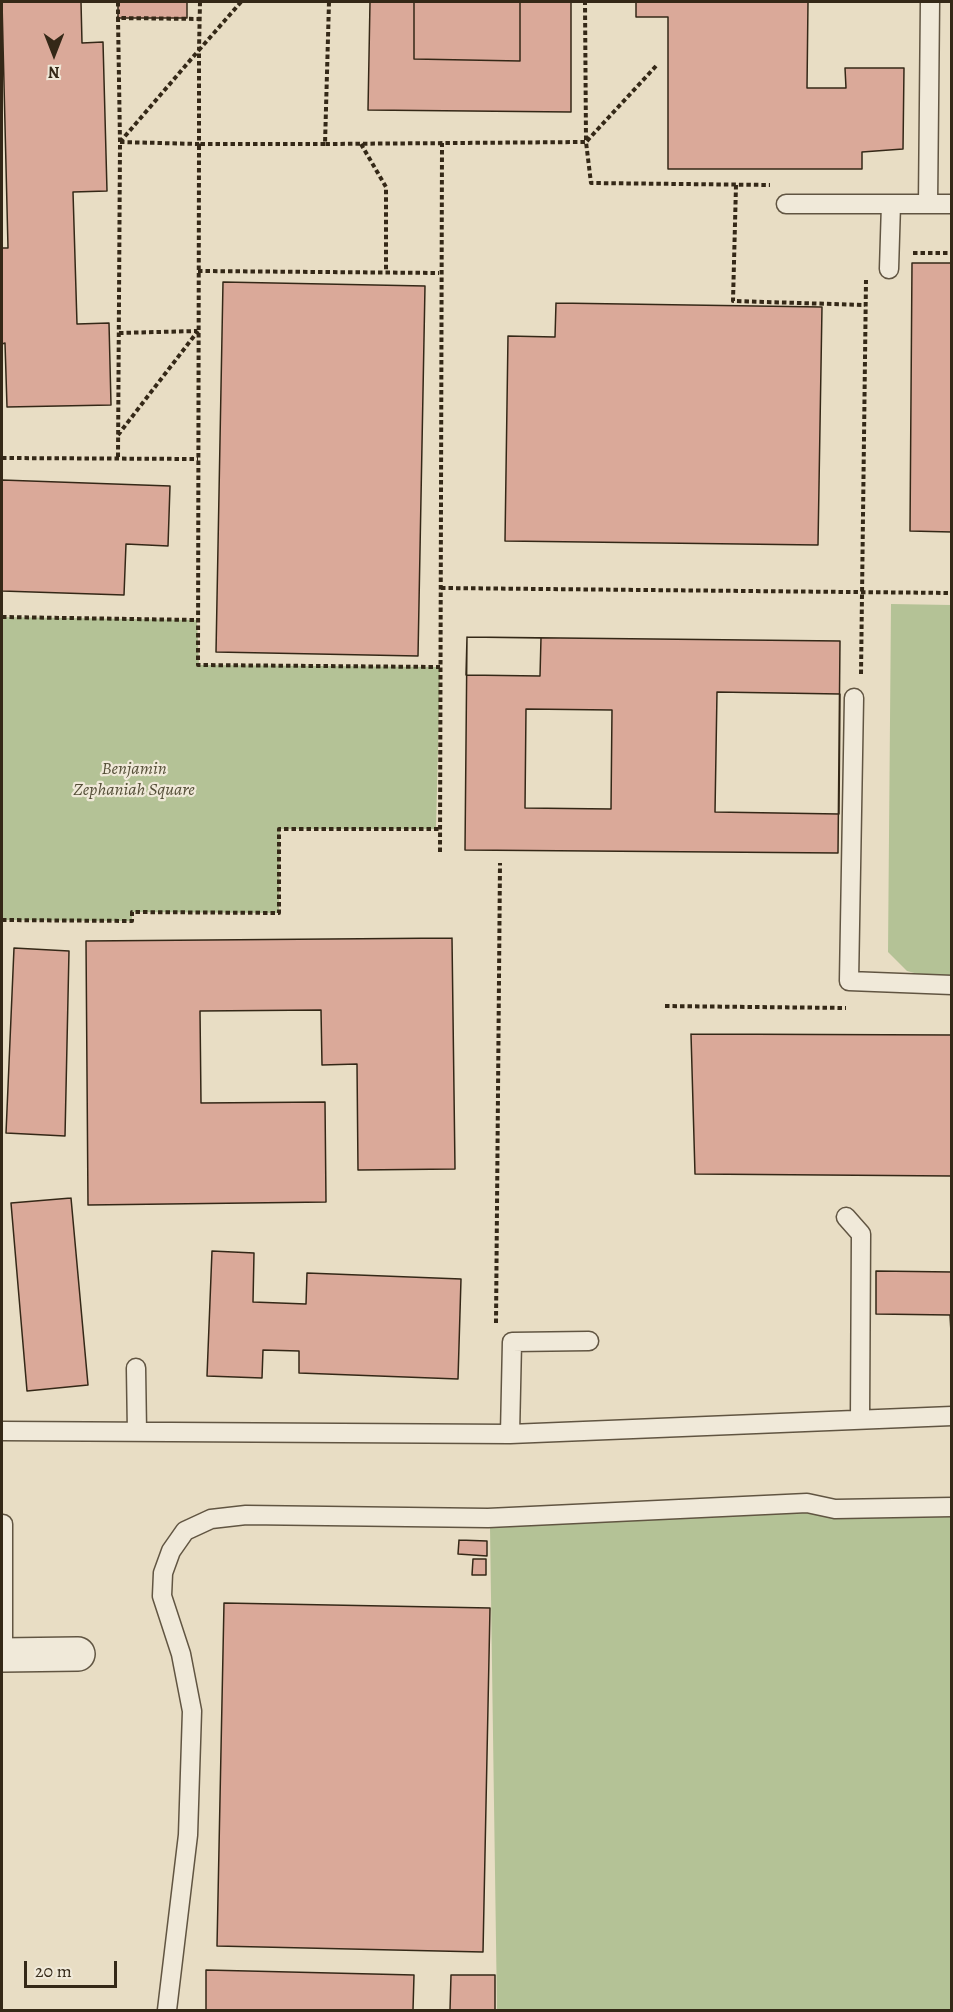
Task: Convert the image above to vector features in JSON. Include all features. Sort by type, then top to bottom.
[{"type":"street","points":[[2,1655],[78,1653]]},
{"type":"lane","points":[[928,204],[930,2]]},
{"type":"lane","points":[[786,204],[951,204]]},
{"type":"lane","points":[[889,269],[891,204]]},
{"type":"lane","points":[[854,698],[849,981],[951,985]]},
{"type":"lane","points":[[846,1217],[861,1234],[860,1419]]},
{"type":"lane","points":[[510,1434],[512,1342],[589,1341]]},
{"type":"lane","points":[[136,1368],[137,1432]]},
{"type":"lane","points":[[2,1431],[510,1434],[951,1416]]},
{"type":"lane","points":[[167,2010],[167,1993],[188,1834],[192,1711],[181,1654],[162,1596],[163,1573],[171,1551],[185,1531],[211,1519],[246,1515],[488,1518],[807,1503],[836,1509],[951,1508]]},
{"type":"lane","points":[[2,1655],[3,1524]]},
{"type":"path","points":[[118,2],[120,142],[118,458]]},
{"type":"path","points":[[200,2],[198,665],[440,667]]},
{"type":"path","points":[[120,142],[241,2]]},
{"type":"path","points":[[325,144],[329,2]]},
{"type":"path","points":[[585,2],[586,142],[591,183],[772,185]]},
{"type":"path","points":[[118,18],[200,19]]},
{"type":"path","points":[[120,142],[199,144],[586,142],[656,66]]},
{"type":"path","points":[[440,852],[442,143]]},
{"type":"path","points":[[361,144],[386,187],[386,272]]},
{"type":"path","points":[[736,185],[734,301],[865,305]]},
{"type":"path","points":[[905,253],[951,253]]},
{"type":"path","points":[[198,271],[440,273]]},
{"type":"path","points":[[863,592],[866,274]]},
{"type":"path","points":[[119,333],[198,331]]},
{"type":"path","points":[[118,435],[198,331]]},
{"type":"path","points":[[2,458],[198,459]]},
{"type":"path","points":[[441,588],[951,593]]},
{"type":"path","points":[[2,617],[197,620]]},
{"type":"path","points":[[2,920],[132,921],[132,912],[279,913],[279,829],[440,829]]},
{"type":"path","points":[[496,1334],[500,863]]},
{"type":"path","points":[[665,1006],[853,1008]]},
{"type":"green space","points":[[891,604],[951,605],[951,978],[929,977],[907,971],[888,952]]},
{"type":"green space","name":"Benjamin Zephaniah Square","points":[[2,617],[197,620],[199,665],[440,667],[436,829],[280,829],[279,913],[132,912],[132,921],[2,920]]},
{"type":"green space","points":[[809,1511],[951,1516],[951,2010],[497,2010],[490,1527]]},
{"type":"building","points":[[2,2],[81,2],[82,43],[103,42],[107,191],[73,192],[77,324],[109,323],[111,405],[7,407],[5,343],[2,344],[2,248],[8,248]]},
{"type":"building","points":[[118,2],[187,2],[187,18],[118,18]]},
{"type":"building","points":[[370,2],[414,2],[414,59],[520,61],[520,2],[571,2],[571,112],[368,110]]},
{"type":"building","points":[[414,2],[520,2],[520,61],[414,59]]},
{"type":"building","points":[[636,2],[808,2],[807,88],[846,88],[845,68],[904,68],[903,149],[862,152],[862,169],[668,169],[668,17],[636,17]]},
{"type":"building","points":[[912,263],[952,263],[952,532],[910,531]]},
{"type":"building","points":[[223,282],[425,286],[418,656],[216,652]]},
{"type":"building","points":[[556,303],[822,307],[818,545],[505,541],[508,336],[555,337]]},
{"type":"building","points":[[2,480],[170,486],[168,546],[126,544],[124,595],[2,591]]},
{"type":"building","points":[[467,637],[840,641],[838,853],[465,850]]},
{"type":"building","points":[[467,637],[541,638],[540,676],[466,675]]},
{"type":"building","points":[[717,692],[840,694],[839,814],[715,812]]},
{"type":"building","points":[[526,709],[612,710],[611,809],[525,808]]},
{"type":"building","points":[[452,938],[455,1169],[358,1170],[357,1064],[322,1065],[321,1010],[200,1011],[201,1103],[325,1102],[326,1202],[88,1205],[86,941]]},
{"type":"building","points":[[14,948],[69,951],[65,1136],[6,1133]]},
{"type":"building","points":[[691,1034],[952,1035],[952,1176],[695,1174]]},
{"type":"building","points":[[71,1198],[88,1385],[27,1391],[11,1203]]},
{"type":"building","points":[[212,1251],[254,1253],[253,1302],[306,1304],[307,1273],[461,1279],[458,1379],[299,1373],[299,1351],[263,1350],[262,1378],[207,1376]]},
{"type":"building","points":[[876,1271],[952,1272],[952,1350],[950,1315],[876,1314]]},
{"type":"building","points":[[459,1540],[487,1541],[487,1556],[458,1554]]},
{"type":"building","points":[[473,1559],[486,1559],[486,1575],[472,1575]]},
{"type":"building","points":[[224,1603],[490,1608],[483,1952],[217,1946]]},
{"type":"building","points":[[206,1970],[414,1975],[413,2010],[206,2010]]},
{"type":"building","points":[[451,1975],[495,1975],[495,2010],[450,2010]]}]
